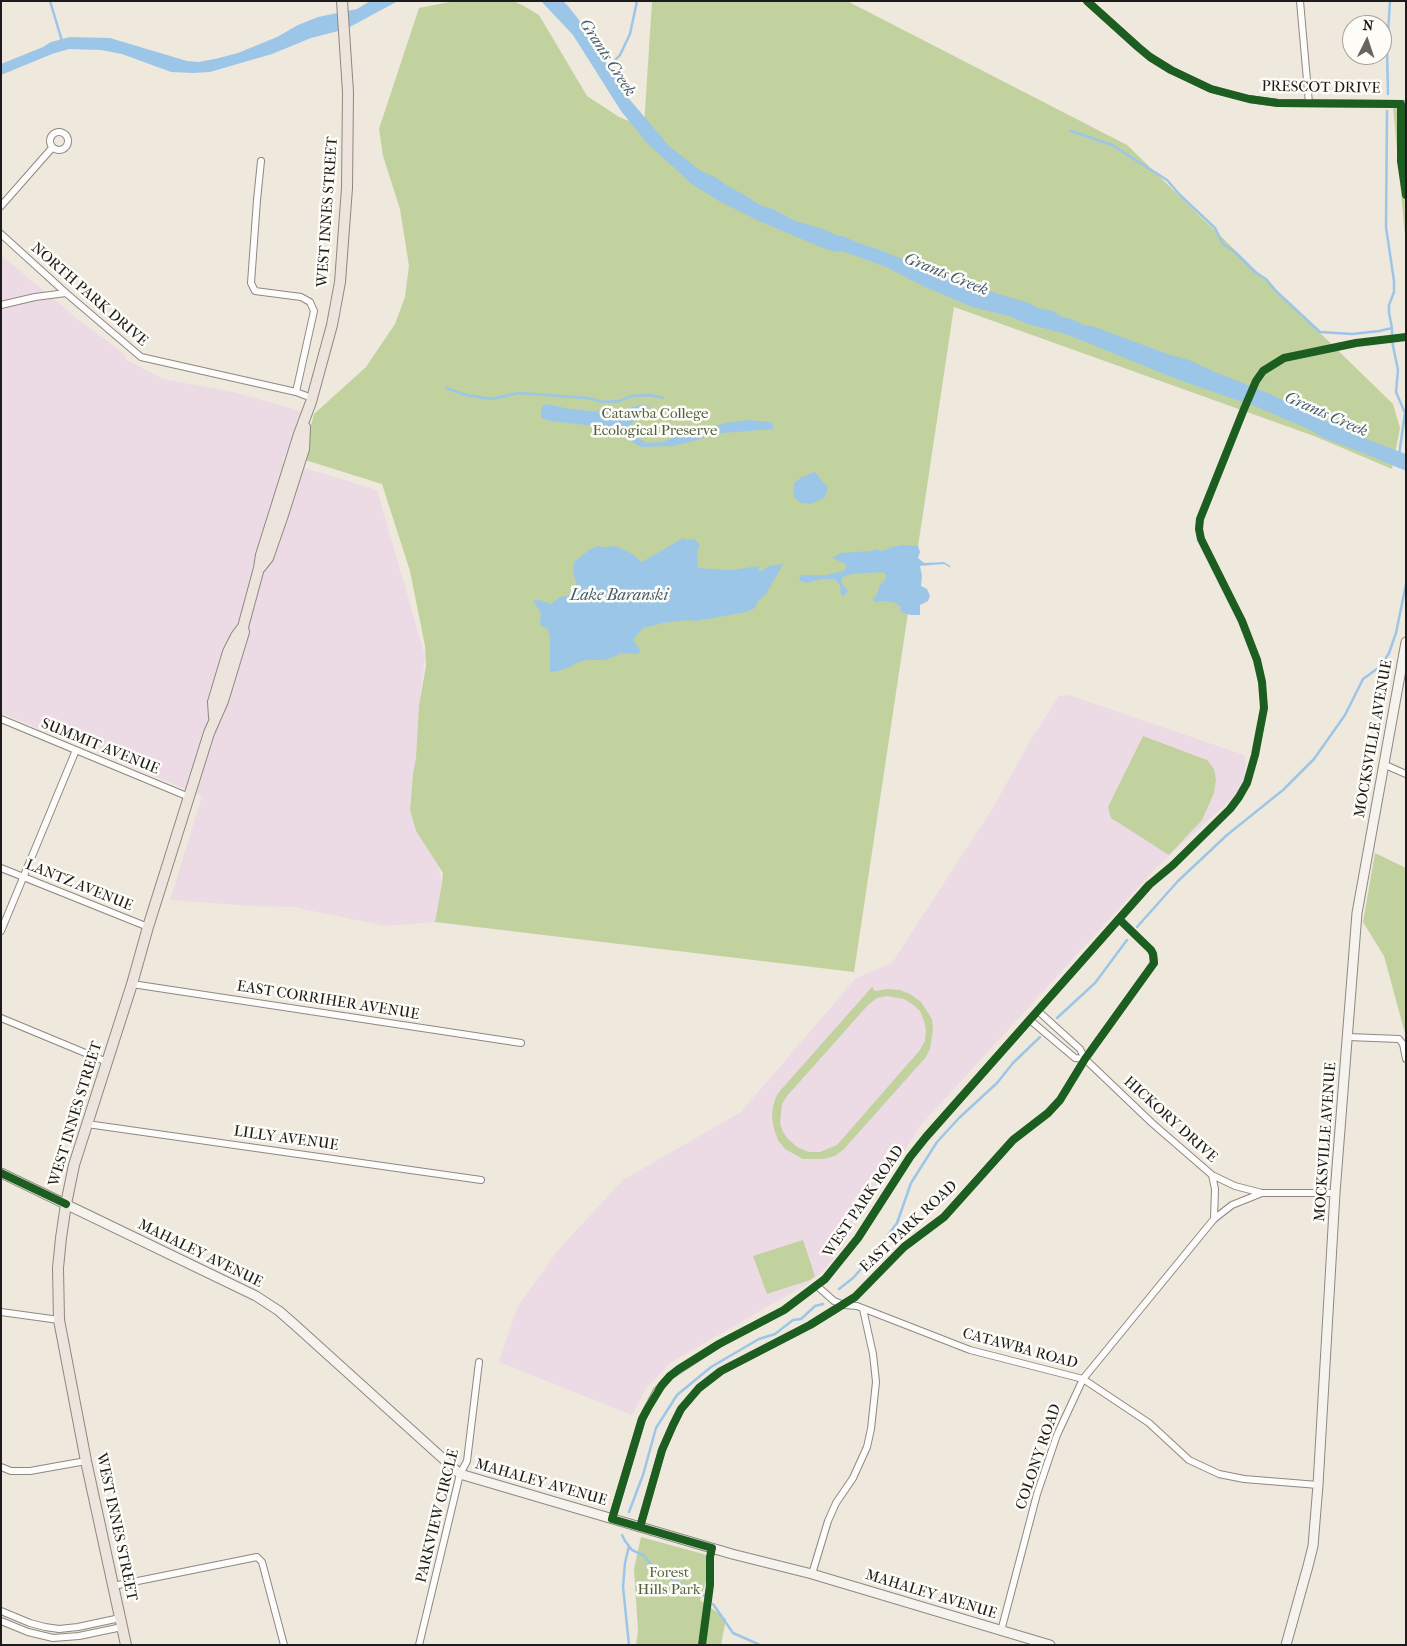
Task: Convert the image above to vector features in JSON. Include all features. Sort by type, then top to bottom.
[{"type":"main road","name":"WEST INNES STREET","points":[[126,1645],[86,1461],[59,1320],[58,1268],[61,1238],[74,1164],[132,984],[189,797],[214,721],[223,701],[244,632],[243,627],[259,568],[268,558],[304,449],[304,421],[332,325],[340,282],[344,242],[349,141],[342,1]]},
{"type":"street","name":"PRESCOT DRIVE","points":[[1087,1],[1150,57],[1195,82],[1228,94],[1278,103],[1406,104]]},
{"type":"street","points":[[1300,1],[1309,103]]},
{"type":"street","points":[[1,206],[52,148]]},
{"type":"street","points":[[261,161],[251,282],[254,290],[301,298],[310,302],[314,311],[296,392]]},
{"type":"street","name":"NORTH PARK DRIVE","points":[[1,234],[141,357],[296,392],[312,398]]},
{"type":"street","points":[[1,306],[35,297],[66,293]]},
{"type":"street","name":"MOCKSVILLE AVENUE","points":[[1286,1645],[1311,1553],[1318,1485],[1335,1193],[1359,899],[1406,642]]},
{"type":"street","name":"SUMMIT AVENUE","points":[[1,720],[189,797]]},
{"type":"street","points":[[1,931],[76,750]]},
{"type":"street","points":[[1383,764],[1406,774]]},
{"type":"street","name":"LANTZ AVENUE","points":[[1,868],[148,927]]},
{"type":"street","name":"WEST PARK ROAD","points":[[612,1519],[642,1419],[656,1392],[670,1376],[719,1344],[784,1310],[818,1286],[858,1238],[910,1157],[926,1137],[1149,886]]},
{"type":"street","name":"EAST PARK ROAD","points":[[640,1527],[662,1450],[681,1410],[690,1398],[721,1371],[810,1325],[855,1297],[904,1247],[944,1217],[1013,1140],[1048,1113],[1060,1100],[1084,1059],[1154,963],[1151,950],[1119,919]]},
{"type":"street","name":"EAST CORRIHER AVENUE","points":[[132,984],[521,1043]]},
{"type":"street","name":"HICKORY DRIVE","points":[[1038,1011],[1080,1049],[1084,1059],[1152,1123],[1212,1175],[1234,1186],[1262,1193],[1335,1193]]},
{"type":"street","points":[[1,1018],[107,1062]]},
{"type":"street","name":"HICKORY DRIVE","points":[[1030,1020],[1074,1058],[1084,1059]]},
{"type":"street","points":[[1348,1036],[1399,1039],[1403,1044],[1406,1059]]},
{"type":"street","name":"LILLY AVENUE","points":[[87,1124],[481,1180]]},
{"type":"street","name":"MAHALEY AVENUE","points":[[1,1174],[256,1296],[279,1311],[460,1474],[732,1554],[812,1574],[1050,1645]]},
{"type":"street","points":[[1212,1175],[1215,1189],[1214,1219]]},
{"type":"street","name":"COLONY ROAD","points":[[1001,1631],[1037,1494],[1057,1435],[1083,1379],[1214,1219],[1232,1205],[1262,1193]]},
{"type":"street","name":"CATAWBA ROAD","points":[[818,1286],[834,1300],[844,1305],[863,1309],[970,1350],[1083,1379],[1149,1423],[1189,1460],[1219,1474],[1244,1479],[1318,1485]]},
{"type":"street","points":[[812,1574],[828,1521],[836,1503],[853,1478],[867,1447],[871,1430],[876,1382],[873,1354],[863,1309]]},
{"type":"street","points":[[1,1312],[59,1320]]},
{"type":"street","name":"PARKVIEW CIRCLE","points":[[419,1645],[460,1474],[467,1461],[479,1362]]},
{"type":"street","points":[[1,1466],[11,1471],[30,1471],[86,1461]]},
{"type":"street","points":[[113,1586],[257,1557],[262,1562],[284,1645]]},
{"type":"street","points":[[1,1611],[30,1623],[59,1629],[121,1622]]},
{"type":"street","points":[[1,1621],[28,1632],[53,1638],[79,1636],[121,1622]]},
{"type":"shaded area","points":[[1,255],[75,317],[126,355],[125,359],[163,379],[233,392],[308,413],[282,461],[377,490],[425,656],[410,810],[416,831],[438,865],[442,883],[435,922],[386,926],[293,907],[170,900],[202,796],[1,713]]},
{"type":"shaded area","points":[[1069,695],[1244,755],[1246,761],[1244,778],[1236,795],[1156,868],[921,1125],[838,1253],[821,1273],[807,1284],[670,1363],[647,1387],[632,1415],[499,1362],[518,1306],[559,1249],[623,1180],[741,1112],[856,978],[892,963],[994,806],[1030,741],[1059,696]]},
{"type":"green space","name":"Catawba College Ecological Preserve","points":[[455,1],[513,1],[539,15],[587,96],[619,117],[644,127],[652,1],[847,1],[1127,145],[1393,404],[1400,428],[1392,469],[1314,436],[954,307],[854,972],[435,922],[443,873],[416,831],[410,810],[419,705],[426,666],[425,646],[410,571],[382,484],[302,459],[314,414],[366,367],[395,324],[405,297],[409,266],[400,209],[383,156],[379,129],[419,8]]},
{"type":"green space","points":[[1393,107],[1406,108],[1406,246]]},
{"type":"green space","points":[[1143,736],[1207,760],[1214,769],[1216,779],[1214,793],[1202,820],[1169,855],[1111,818],[1108,807]]},
{"type":"green space","points":[[1375,853],[1406,868],[1406,1037],[1384,956],[1363,922]]},
{"type":"green space","points":[[872,987],[875,991],[887,989],[900,990],[910,994],[921,1002],[932,1019],[933,1030],[930,1049],[926,1057],[844,1149],[835,1156],[824,1159],[803,1159],[785,1149],[778,1140],[772,1118],[773,1106],[779,1092]],"holes":[[[887,996],[904,999],[920,1011],[924,1021],[926,1030],[925,1041],[920,1050],[837,1145],[820,1152],[809,1152],[797,1147],[783,1132],[780,1123],[782,1104],[787,1096],[868,1005],[877,998]]]},
{"type":"green space","points":[[803,1240],[815,1276],[810,1280],[767,1294],[753,1256]]},
{"type":"green space","name":"Forest Hills Park","points":[[641,1537],[714,1557],[700,1600],[726,1619],[721,1645],[636,1645],[638,1631],[634,1569]]},
{"type":"water","points":[[370,1],[398,1],[346,29],[311,38],[272,54],[210,72],[171,72],[122,54],[101,50],[69,49],[1,75],[1,64],[51,42],[70,37],[110,38],[187,61],[198,62],[215,59],[238,53],[318,17],[357,9]]},
{"type":"water","points":[[541,1],[563,1],[568,6],[583,25],[625,94],[669,146],[701,171],[715,177],[760,205],[775,210],[793,220],[826,230],[837,236],[843,236],[965,284],[1029,303],[1037,308],[1053,311],[1062,317],[1084,325],[1095,327],[1170,355],[1189,360],[1270,394],[1358,436],[1406,454],[1406,471],[1324,438],[1306,428],[1257,407],[1179,380],[1066,334],[1028,324],[1009,316],[972,307],[923,286],[886,267],[848,253],[834,252],[818,246],[759,221],[719,201],[693,185],[647,143],[621,111],[573,35]]},
{"type":"water","points":[[546,404],[570,409],[612,413],[643,404],[650,407],[631,424],[632,434],[646,443],[663,442],[725,423],[749,420],[771,422],[774,429],[723,433],[674,446],[641,447],[628,439],[595,426],[550,421],[541,418],[541,408]]},
{"type":"water","points":[[815,472],[828,488],[825,497],[811,504],[801,503],[794,497],[794,483],[802,477]]},
{"type":"water","name":"Lake Baranski","points":[[683,538],[686,540],[694,539],[700,544],[697,552],[698,568],[731,570],[760,566],[758,570],[762,571],[769,566],[783,564],[766,594],[757,602],[755,608],[746,612],[696,621],[663,623],[643,628],[633,640],[640,650],[637,654],[620,653],[605,660],[586,660],[558,671],[550,672],[548,629],[541,626],[541,613],[533,601],[539,600],[551,604],[560,597],[572,595],[579,591],[573,573],[574,562],[597,546],[616,546],[631,553],[642,562]]},
{"type":"water","points":[[902,545],[918,546],[920,552],[918,558],[924,563],[944,562],[951,568],[944,564],[920,566],[921,586],[927,589],[930,596],[928,601],[920,605],[920,615],[900,612],[901,607],[896,603],[874,602],[873,599],[880,585],[886,579],[886,575],[883,572],[851,574],[843,577],[841,581],[848,591],[843,597],[840,585],[835,579],[822,579],[806,583],[799,580],[801,575],[826,575],[844,571],[845,564],[832,558],[841,553],[876,549],[882,551]]},
{"type":"waterway","points":[[50,1],[62,41]]},
{"type":"waterway","name":"Grants Creek","points":[[606,70],[620,55],[630,34],[637,1]]},
{"type":"waterway","points":[[1388,94],[1387,48],[1390,1]]},
{"type":"waterway","points":[[1387,111],[1386,227],[1394,281],[1394,292],[1389,305],[1389,313],[1398,370],[1396,392],[1405,413],[1399,455]]},
{"type":"waterway","points":[[1071,131],[1112,145],[1167,180],[1215,228],[1223,244],[1235,252],[1255,272],[1266,279],[1276,291],[1320,332],[1352,334],[1392,328]]},
{"type":"waterway","points":[[446,388],[466,395],[491,399],[519,393],[587,398],[604,402],[619,401],[632,396],[650,395],[663,398]]},
{"type":"waterway","points":[[1137,927],[1178,881],[1227,835],[1283,790],[1314,759],[1345,715],[1363,679],[1381,666],[1389,653],[1396,633],[1406,584]]},
{"type":"waterway","points":[[1057,1018],[1095,983],[1127,940]]},
{"type":"waterway","points":[[839,1289],[853,1278],[870,1259],[897,1223],[911,1183],[937,1142],[959,1118],[997,1083],[1013,1063],[1040,1037]]},
{"type":"waterway","points":[[629,1512],[643,1475],[656,1428],[677,1395],[711,1367],[759,1339],[775,1334],[793,1320],[801,1319],[815,1306],[823,1304]]},
{"type":"waterway","points":[[622,1535],[632,1550],[643,1555],[658,1572],[705,1596]]},
{"type":"waterway","points":[[629,1546],[623,1587],[629,1645]]},
{"type":"waterway","points":[[713,1604],[733,1633],[760,1645]]},
{"type":"cycle path","points":[[1087,1],[1150,57],[1171,70],[1211,89],[1249,99],[1278,103],[1401,104],[1401,161],[1406,195]]},
{"type":"cycle path","points":[[702,1645],[710,1585],[710,1557],[712,1548],[612,1519],[642,1419],[662,1385],[679,1369],[719,1344],[784,1310],[825,1279],[858,1238],[910,1157],[926,1137],[1149,885],[1173,865],[1230,809],[1239,797],[1247,783],[1255,755],[1264,708],[1262,682],[1257,660],[1242,621],[1201,539],[1200,519],[1244,409],[1256,381],[1263,371],[1284,358],[1356,343],[1406,337]]},
{"type":"cycle path","points":[[640,1527],[662,1450],[681,1409],[699,1388],[721,1371],[810,1325],[855,1297],[904,1247],[944,1217],[1013,1140],[1048,1113],[1060,1100],[1085,1059],[1154,963],[1151,950],[1119,919]]},
{"type":"cycle path","points":[[1,1173],[66,1204]]}]
